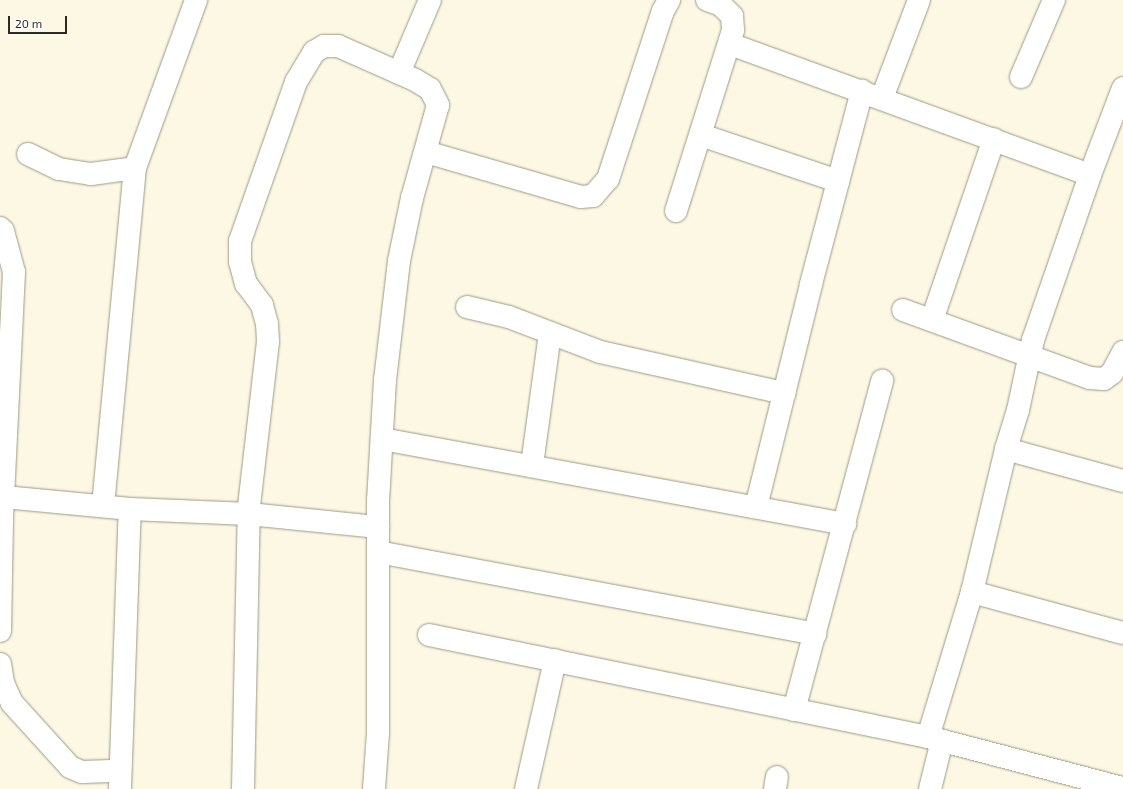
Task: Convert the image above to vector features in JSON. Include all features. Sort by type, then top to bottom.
[{"type":"street","points":[[103,506],[135,168],[196,0]]},
{"type":"street","points":[[399,73],[430,0]]},
{"type":"street","points":[[426,152],[581,197],[593,196],[608,179],[663,11],[669,0]]},
{"type":"street","points":[[676,211],[730,44],[733,30],[732,16],[721,5],[707,0]]},
{"type":"street","points":[[882,98],[919,0]]},
{"type":"street","points":[[1021,77],[1054,0]]},
{"type":"street","points":[[730,44],[882,98],[1090,175]]},
{"type":"street","points":[[243,789],[249,514],[268,342],[267,324],[262,305],[246,284],[240,262],[240,241],[296,82],[314,52],[324,46],[338,46],[399,73],[430,89],[438,105],[412,198],[399,261],[385,380],[378,527],[378,733],[374,789]]},
{"type":"street","points":[[930,789],[935,739],[1006,449],[1018,410],[1033,340],[1090,175],[1123,88]]},
{"type":"street","points":[[756,507],[862,91]]},
{"type":"street","points":[[701,135],[838,181]]},
{"type":"street","points":[[932,320],[994,139]]},
{"type":"street","points":[[28,154],[59,169],[91,174],[135,168]]},
{"type":"street","points":[[0,228],[3,231],[14,272],[4,497],[0,631]]},
{"type":"street","points":[[467,307],[491,312],[600,352],[784,393]]},
{"type":"street","points":[[903,310],[1090,378],[1104,379],[1112,373],[1123,352]]},
{"type":"street","points":[[532,466],[550,333]]},
{"type":"street","points":[[794,710],[845,524],[882,381]]},
{"type":"street","points":[[382,439],[845,524]]},
{"type":"street","points":[[1006,449],[1123,481]]},
{"type":"street","points":[[4,497],[130,509],[249,514],[378,527]]},
{"type":"street","points":[[0,664],[3,683],[12,703],[70,766],[82,772],[120,780],[130,509]]},
{"type":"street","points":[[378,552],[815,634]]},
{"type":"street","points":[[972,592],[1123,633]]},
{"type":"street","points":[[429,635],[935,739],[1123,788]]},
{"type":"street","points":[[526,789],[555,660]]}]
